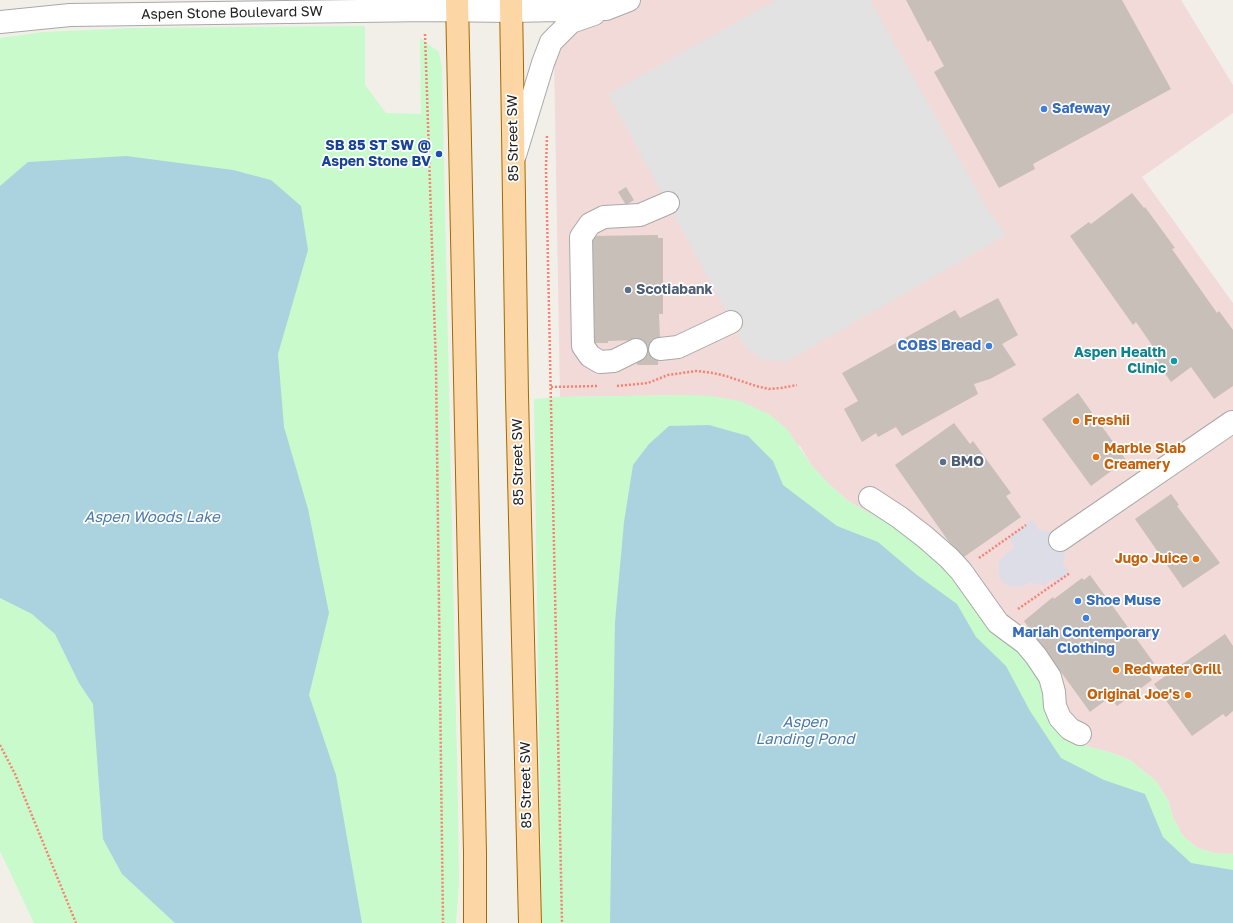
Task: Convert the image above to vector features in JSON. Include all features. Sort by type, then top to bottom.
[{"type":"main road","points":[[458,5],[475,852],[475,923]]},
{"type":"main road","name":"85 Street SW","points":[[511,6],[517,396],[530,923]]},
{"type":"street","points":[[514,161],[542,63],[551,42],[571,22],[629,0]]},
{"type":"street","name":"Aspen Stone Boulevard SW","points":[[0,22],[70,7],[458,5],[606,9]]},
{"type":"street","points":[[636,350],[614,361],[600,362],[590,356],[583,346],[581,237],[590,224],[604,217],[640,215],[668,204]]},
{"type":"street","points":[[660,349],[678,347],[732,322]]},
{"type":"street","points":[[1060,540],[1232,422]]},
{"type":"street","points":[[870,498],[925,536],[961,571],[998,623],[1025,643],[1036,656],[1050,677],[1054,692],[1055,706],[1060,718],[1070,729],[1080,734]]},
{"type":"path","points":[[425,34],[436,367],[443,923]]},
{"type":"path","points":[[547,130],[546,168],[562,923]]},
{"type":"path","points":[[615,386],[648,383],[668,375],[696,371],[726,376],[769,389],[797,385]]},
{"type":"path","points":[[551,387],[600,386]]},
{"type":"path","points":[[961,571],[1026,525]]},
{"type":"path","points":[[998,623],[1070,573]]},
{"type":"path","points":[[0,745],[15,774],[76,923]]},
{"type":"shaded area","points":[[553,0],[1181,0],[1233,85],[1233,113],[1142,177],[1233,303],[1233,854],[1213,853],[1196,847],[1182,835],[1173,817],[1168,800],[1156,781],[1130,760],[1112,753],[1078,744],[870,514],[847,500],[812,466],[800,446],[688,395],[560,397]]},
{"type":"shaded area","points":[[776,0],[870,0],[988,210],[1006,235],[786,362],[764,360],[746,348],[608,94]]},
{"type":"shaded area","points":[[1032,520],[1039,530],[1054,532],[1066,548],[1063,564],[1070,573],[1056,582],[1053,578],[1043,586],[1040,582],[1034,585],[1030,581],[1024,586],[1008,586],[1001,580],[998,571],[999,562],[1003,556],[1015,547],[1008,537]]},
{"type":"green space","points":[[365,26],[365,85],[386,113],[421,114],[420,38],[439,52],[442,68],[458,808],[459,882],[456,923],[34,923],[0,851],[0,38],[43,32],[134,28]]},
{"type":"green space","name":"Aspen Landing Pond","points":[[712,396],[740,401],[769,414],[787,429],[812,466],[847,500],[918,541],[1028,657],[1078,744],[1112,753],[1130,760],[1156,781],[1168,800],[1173,817],[1182,835],[1196,847],[1213,853],[1233,854],[1233,923],[542,923],[534,399],[560,397]]},
{"type":"water","name":"Aspen Woods Lake","points":[[126,156],[233,170],[271,180],[301,206],[308,250],[278,354],[284,427],[308,509],[329,613],[309,695],[336,775],[362,923],[175,923],[122,874],[103,839],[93,704],[79,683],[55,634],[32,614],[0,598],[0,186],[28,162]]},
{"type":"water","name":"Aspen Landing Pond","points":[[709,425],[748,436],[773,461],[783,485],[837,526],[878,542],[917,575],[957,604],[976,637],[1006,666],[1030,711],[1061,758],[1104,780],[1145,794],[1163,837],[1191,863],[1233,870],[1233,923],[610,923],[615,622],[624,522],[633,465],[649,444],[669,426]]},
{"type":"building","name":"Safeway","points":[[906,0],[1122,0],[1171,89],[1033,164],[1035,169],[999,188],[934,72],[944,66],[930,40],[928,42]]},
{"type":"building","points":[[626,187],[634,200],[626,205],[618,192]]},
{"type":"building","points":[[1132,193],[1144,208],[1145,207],[1175,248],[1172,249],[1217,313],[1219,311],[1233,330],[1233,386],[1214,399],[1191,367],[1171,382],[1154,357],[1158,354],[1136,322],[1133,325],[1070,236],[1089,222],[1091,224]]},
{"type":"building","name":"Scotiabank","points":[[658,235],[658,238],[663,238],[663,314],[659,314],[660,339],[658,365],[637,365],[637,340],[593,343],[592,241],[593,236]]},
{"type":"building","points":[[998,298],[1018,335],[1002,344],[1016,365],[990,379],[974,384],[978,394],[902,436],[896,427],[878,437],[876,433],[862,442],[844,409],[858,401],[842,373],[955,310],[960,318]]},
{"type":"building","points":[[1078,393],[1126,460],[1091,486],[1042,419]]},
{"type":"building","points":[[954,423],[970,444],[973,441],[1011,493],[1006,496],[1021,517],[961,559],[895,465]]},
{"type":"building","points":[[1171,494],[1179,505],[1177,506],[1220,563],[1183,588],[1135,519]]},
{"type":"building","points":[[1090,575],[1154,663],[1146,672],[1152,680],[1117,706],[1110,697],[1090,712],[1024,621],[1053,597],[1054,599],[1082,578],[1084,580]]},
{"type":"building","points":[[1225,634],[1233,646],[1233,711],[1226,717],[1223,714],[1192,736],[1154,684]]},
{"type":"place","name":"Safeway","points":[[1044,109]]},
{"type":"place","name":"SB 85 ST SW @ Aspen Stone BV","points":[[439,154]]},
{"type":"place","name":"Scotiabank","points":[[628,290]]},
{"type":"place","name":"COBS Bread","points":[[989,346]]},
{"type":"place","name":"Aspen Health Clinic","points":[[1174,361]]},
{"type":"place","name":"Freshii","points":[[1076,421]]},
{"type":"place","name":"Marble Slab Creamery","points":[[1096,457]]},
{"type":"place","name":"BMO","points":[[943,462]]},
{"type":"place","name":"Jugo Juice","points":[[1196,559]]},
{"type":"place","name":"Shoe Muse","points":[[1078,601]]},
{"type":"place","name":"Mariah Contemporary Clothing","points":[[1086,618]]},
{"type":"place","name":"Redwater Grill","points":[[1116,670]]},
{"type":"place","name":"Original Joe's","points":[[1188,695]]}]
